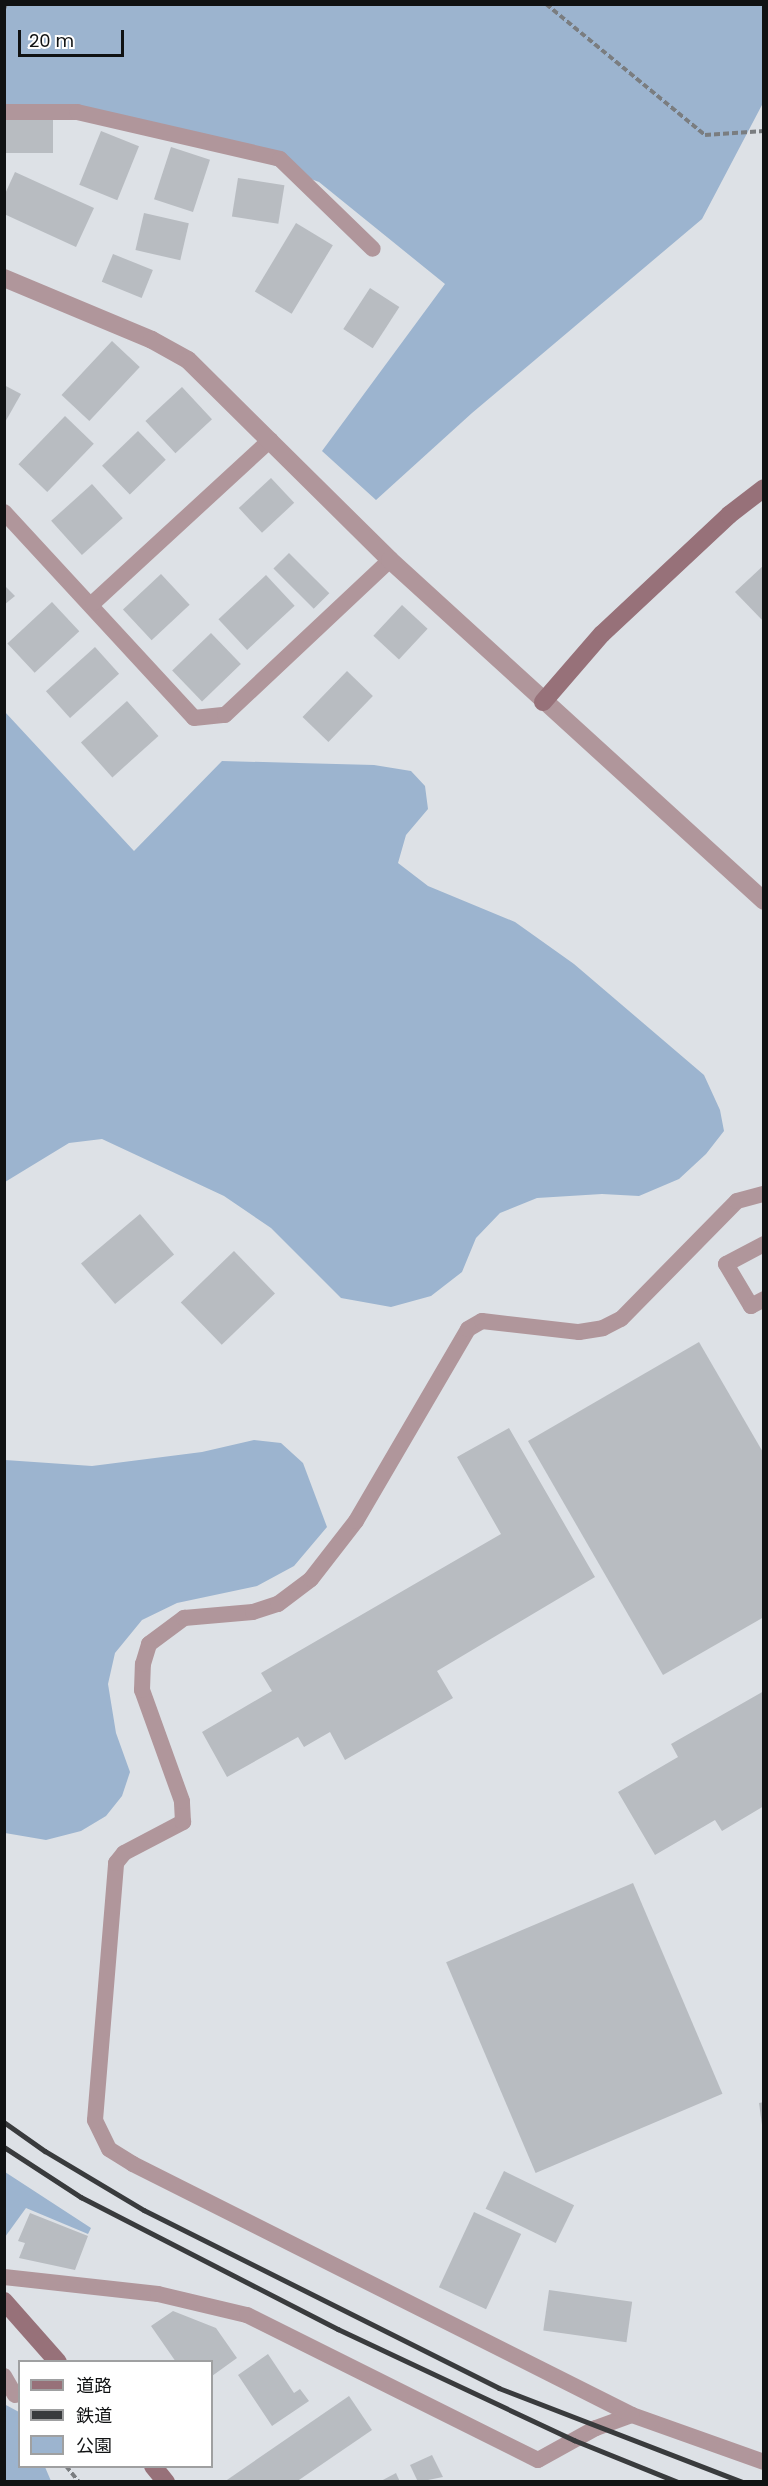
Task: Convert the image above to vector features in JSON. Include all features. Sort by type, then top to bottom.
[{"type":"street","points":[[4,278],[152,340],[188,360],[390,560],[543,702],[764,901]]},
{"type":"street","points":[[543,702],[603,634],[729,515],[764,488]]},
{"type":"street","points":[[4,2301],[57,2360]]},
{"type":"street","points":[[155,2468],[166,2481]]},
{"type":"lane","points":[[4,112],[77,112],[280,159],[373,249]]},
{"type":"lane","points":[[93,603],[270,440]]},
{"type":"lane","points":[[4,512],[93,603],[194,718],[225,715],[390,560]]},
{"type":"lane","points":[[764,1194],[737,1201],[621,1319],[603,1328],[579,1332],[482,1321],[468,1329],[356,1521],[311,1579],[278,1604],[253,1612],[184,1618],[149,1644],[143,1664],[142,1690],[182,1801],[183,1822],[124,1853],[116,1863],[95,2120],[109,2149],[134,2164],[632,2415],[764,2462]]},
{"type":"lane","points":[[764,1244],[726,1264],[751,1306],[764,1299]]},
{"type":"lane","points":[[4,2277],[158,2295],[247,2315],[538,2460],[596,2428],[632,2415]]},
{"type":"lane","points":[[4,2376],[15,2396]]},
{"type":"path","points":[[4,9],[6,4]]},
{"type":"path","points":[[546,4],[705,135],[764,131]]},
{"type":"path","points":[[68,2468],[79,2481]]},
{"type":"green space","points":[[5,5],[763,5],[763,103],[702,219],[472,413],[376,500],[322,451],[445,284],[319,182],[162,124],[5,104]]},
{"type":"green space","points":[[5,712],[134,851],[222,761],[374,765],[411,771],[425,786],[428,809],[406,835],[398,863],[428,886],[515,922],[574,964],[704,1075],[720,1110],[724,1131],[706,1154],[679,1179],[639,1196],[602,1194],[537,1198],[500,1213],[476,1238],[462,1272],[431,1296],[391,1307],[341,1298],[271,1228],[224,1196],[102,1139],[69,1143],[5,1182]]},
{"type":"green space","points":[[254,1440],[281,1443],[303,1463],[327,1527],[294,1566],[257,1586],[177,1603],[142,1620],[115,1653],[108,1684],[116,1733],[130,1772],[122,1796],[106,1816],[81,1831],[46,1840],[5,1833],[5,1460],[92,1466],[202,1452]]},
{"type":"green space","points":[[5,2172],[91,2228],[88,2234],[26,2208],[5,2237]]},
{"type":"green space","points":[[4,2404],[18,2411],[18,2468],[45,2468],[51,2481],[5,2481]]},
{"type":"building","points":[[4,120],[53,120],[53,153],[4,153]]},
{"type":"building","points":[[101,131],[139,146],[117,200],[79,185]]},
{"type":"building","points":[[171,147],[210,160],[193,212],[154,199]]},
{"type":"building","points":[[15,172],[94,208],[76,247],[4,214],[4,196]]},
{"type":"building","points":[[238,178],[284,185],[278,224],[232,217]]},
{"type":"building","points":[[144,213],[189,223],[180,260],[135,250]]},
{"type":"building","points":[[296,223],[333,245],[292,314],[255,292]]},
{"type":"building","points":[[113,254],[153,270],[142,298],[102,282]]},
{"type":"building","points":[[370,288],[399,307],[373,348],[343,329]]},
{"type":"building","points":[[112,341],[140,367],[89,421],[62,395]]},
{"type":"building","points":[[4,385],[21,394],[4,424]]},
{"type":"building","points":[[182,387],[212,419],[175,453],[145,421]]},
{"type":"building","points":[[65,416],[94,444],[47,492],[18,464]]},
{"type":"building","points":[[138,431],[166,460],[130,495],[102,466]]},
{"type":"building","points":[[271,478],[294,503],[262,533],[239,508]]},
{"type":"building","points":[[92,484],[123,518],[82,555],[51,521]]},
{"type":"building","points":[[289,553],[329,593],[314,609],[273,569]]},
{"type":"building","points":[[764,565],[764,622],[735,592]]},
{"type":"building","points":[[161,574],[190,605],[152,640],[123,609]]},
{"type":"building","points":[[266,575],[295,606],[247,650],[218,619]]},
{"type":"building","points":[[4,585],[15,596],[4,605]]},
{"type":"building","points":[[52,602],[79,631],[35,673],[7,644]]},
{"type":"building","points":[[402,605],[428,629],[399,660],[373,636]]},
{"type":"building","points":[[211,633],[241,664],[202,701],[172,671]]},
{"type":"building","points":[[95,647],[119,674],[70,718],[46,691]]},
{"type":"building","points":[[347,671],[373,696],[328,742],[303,717]]},
{"type":"building","points":[[127,701],[158,736],[112,777],[81,742]]},
{"type":"building","points":[[140,1214],[174,1255],[115,1304],[81,1263]]},
{"type":"building","points":[[234,1251],[275,1293],[222,1345],[181,1302]]},
{"type":"building","points":[[699,1342],[764,1454],[764,1617],[663,1675],[528,1441]]},
{"type":"building","points":[[509,1428],[595,1577],[437,1671],[453,1698],[345,1760],[330,1732],[304,1747],[298,1737],[227,1777],[202,1732],[272,1691],[261,1673],[501,1534],[457,1457]]},
{"type":"building","points":[[764,1691],[764,1806],[722,1831],[715,1820],[655,1855],[618,1792],[678,1757],[671,1744]]},
{"type":"building","points":[[633,1883],[722,2094],[536,2173],[446,1962]]},
{"type":"building","points":[[764,2102],[764,2125],[762,2125],[759,2103]]},
{"type":"building","points":[[504,2171],[574,2205],[556,2243],[486,2209]]},
{"type":"building","points":[[474,2212],[521,2234],[486,2309],[439,2287]]},
{"type":"building","points":[[30,2213],[88,2236],[75,2270],[19,2258],[25,2243],[18,2241]]},
{"type":"building","points":[[549,2290],[632,2302],[626,2342],[543,2331]]},
{"type":"building","points":[[173,2311],[216,2328],[237,2358],[213,2375],[213,2360],[175,2360],[151,2326]]},
{"type":"building","points":[[268,2354],[294,2393],[300,2389],[309,2401],[272,2426],[238,2375]]},
{"type":"building","points":[[349,2396],[372,2430],[296,2482],[224,2482]]},
{"type":"building","points":[[432,2455],[443,2477],[418,2482],[410,2465]]},
{"type":"building","points":[[396,2473],[400,2482],[379,2482]]},
{"type":"railway","points":[[4,2122],[45,2151],[144,2210],[499,2388],[742,2482]]},
{"type":"railway","points":[[4,2147],[81,2197],[338,2329],[574,2440],[678,2482]]}]
